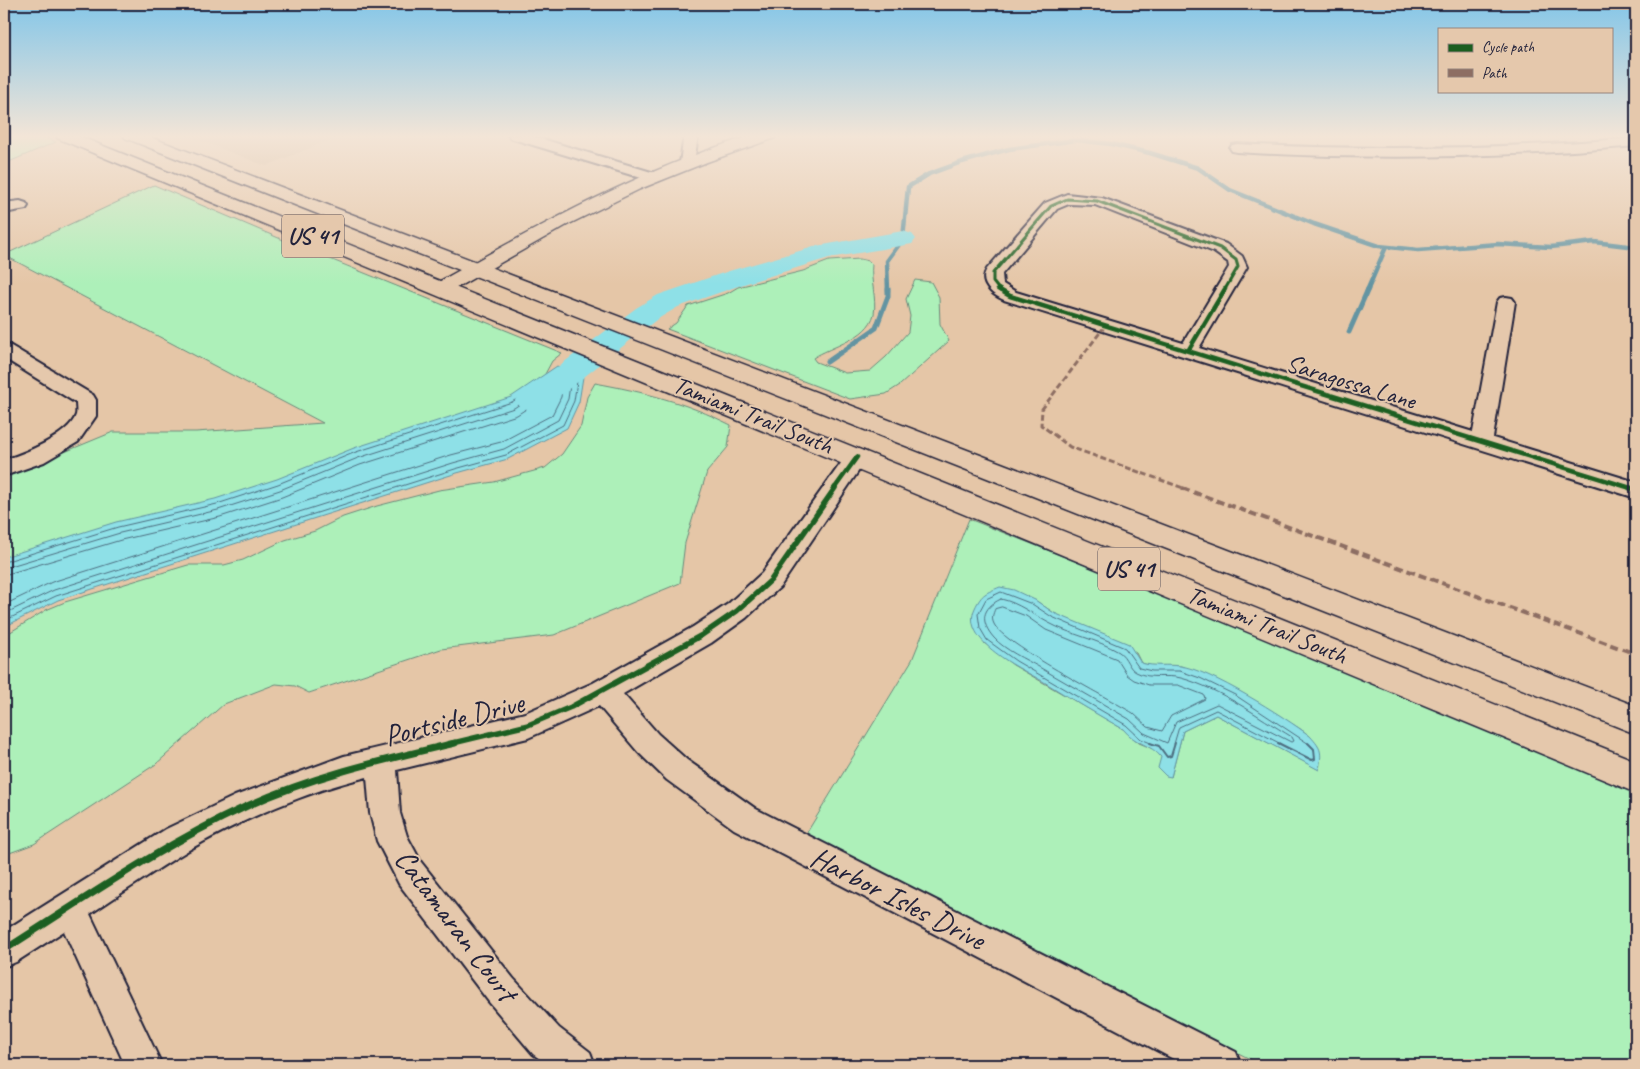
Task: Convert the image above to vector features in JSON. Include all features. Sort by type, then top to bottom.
[{"type":"main road","name":"Tamiami Trail South","points":[[187,185],[857,457],[1636,777]]},
{"type":"main road","name":"Tamiami Trail South","points":[[259,185],[1636,720]]},
{"type":"main road","points":[[442,288],[593,206],[637,185]]},
{"type":"street","name":"Saragossa Lane","points":[[1188,351],[1238,268],[1236,260],[1230,253],[1220,248],[1105,204],[1090,200],[1071,199],[1051,206],[993,273],[992,278],[997,288],[1005,293],[1188,351],[1636,490]]},
{"type":"street","points":[[4,208],[20,206]]},
{"type":"street","points":[[1482,442],[1506,302]]},
{"type":"street","points":[[4,350],[86,400],[86,416],[70,436],[36,457],[4,468]]},
{"type":"street","name":"Portside Drive","points":[[4,950],[143,860],[208,824],[311,780],[381,760],[546,719],[603,691],[702,635],[758,594],[785,562],[857,457]]},
{"type":"street","name":"Harbor Isles Drive","points":[[603,691],[648,743],[677,770],[745,819],[1223,1065]]},
{"type":"street","name":"Catamaran Court","points":[[381,760],[385,813],[393,841],[410,873],[500,990],[546,1041],[577,1065]]},
{"type":"street","points":[[70,908],[144,1065]]},
{"type":"green space","points":[[154,185],[288,242],[562,353],[552,361],[544,376],[507,406],[329,466],[4,567],[4,477],[113,432],[196,432],[323,423],[4,255]]},
{"type":"green space","points":[[860,259],[869,261],[872,264],[874,314],[870,323],[857,336],[813,358],[816,362],[845,373],[870,371],[886,357],[908,332],[910,316],[906,299],[915,280],[931,282],[939,297],[940,324],[949,341],[900,385],[886,394],[850,399],[667,329],[676,323],[688,306],[728,293],[738,287],[803,271],[829,261]]},
{"type":"green space","points":[[595,383],[630,390],[681,404],[731,425],[728,447],[707,472],[685,543],[680,583],[554,635],[441,649],[309,693],[295,686],[276,684],[224,704],[156,764],[34,844],[4,855],[4,636],[46,610],[65,602],[188,565],[224,565],[243,560],[285,540],[315,531],[343,517],[377,506],[439,490],[494,482],[545,468],[562,454],[581,426],[587,397]]},
{"type":"green space","points":[[969,519],[1183,604],[1636,793],[1636,1065],[1262,1065],[806,834],[912,660]],"holes":[[[1035,600],[1054,613],[1136,653],[1141,663],[1152,666],[1181,666],[1237,691],[1310,736],[1318,769],[1216,715],[1183,731],[1171,777],[1156,750],[1139,743],[1123,729],[1013,665],[984,643]]]},
{"type":"water","points":[[557,366],[583,377],[579,402],[567,428],[508,459],[457,473],[58,600],[4,627],[4,557],[116,522],[215,499],[277,479],[354,448],[511,397]]},
{"type":"water","points":[[1000,587],[1014,590],[1035,600],[1054,613],[1129,644],[1141,663],[1193,669],[1227,684],[1283,717],[1310,736],[1320,751],[1319,770],[1216,715],[1183,731],[1171,777],[1166,776],[1158,768],[1161,757],[1153,749],[1133,738],[1123,729],[1008,662],[984,642],[976,632],[972,620],[975,608],[985,594]]},
{"type":"waterway","points":[[888,291],[887,261],[903,239],[908,187],[911,185]]},
{"type":"waterway","points":[[1223,185],[1230,190],[1314,224],[1379,246],[1418,250],[1498,244],[1551,247],[1594,242],[1636,247]]},
{"type":"waterway","points":[[531,400],[554,385],[646,314],[668,301],[738,277],[826,251],[903,239]]},
{"type":"waterway","points":[[1367,291],[1386,247]]},
{"type":"waterway","points":[[1349,332],[1368,289]]},
{"type":"waterway","points":[[827,362],[876,328],[888,296],[888,291]]},
{"type":"marked path","points":[[1105,326],[1042,409],[1041,425],[1070,447],[1636,654]]},
{"type":"cycle path","points":[[1188,351],[1238,267],[1236,260],[1220,248],[1097,201],[1067,199],[1051,206],[993,273],[994,285],[1010,296],[1636,490]]},
{"type":"cycle path","points":[[4,950],[177,840],[246,806],[344,769],[528,725],[603,691],[702,635],[737,611],[771,580],[857,457]]}]
